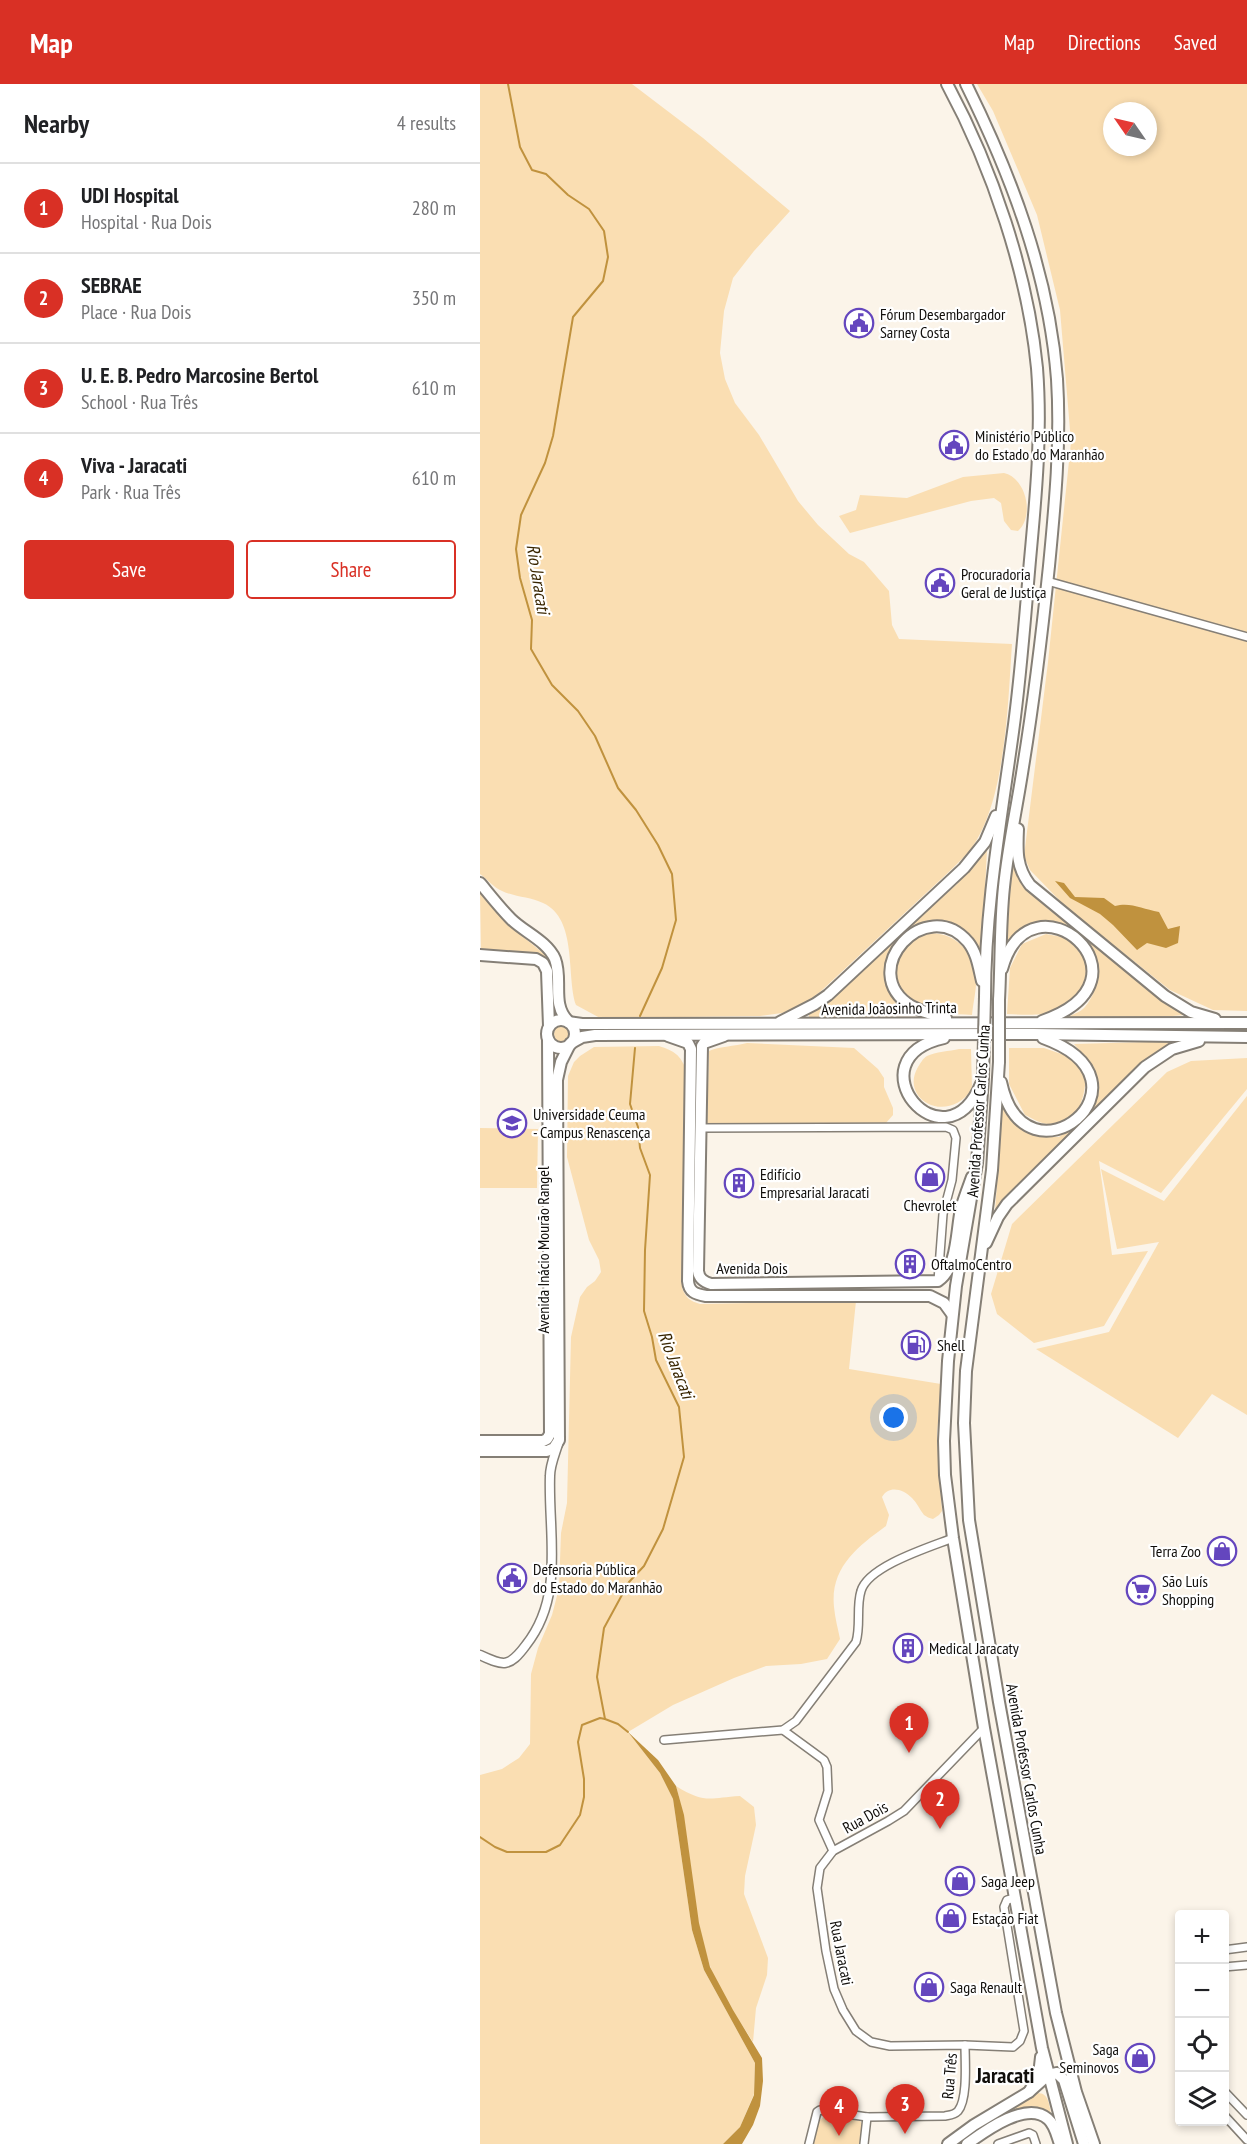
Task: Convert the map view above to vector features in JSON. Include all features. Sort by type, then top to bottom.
[{"type":"main road","name":"Avenida Professor Carlos Cunha","points":[[966,84],[991,134],[1018,202],[1048,313],[1057,377],[1059,448],[1033,706],[1004,888],[999,1066],[992,1170],[967,1365],[964,1423],[966,1476],[974,1556],[1056,2013],[1076,2092],[1094,2144]]},
{"type":"main road","name":"Avenida Professor Carlos Cunha","points":[[948,86],[982,159],[1010,240],[1026,305],[1036,362],[1039,411],[1036,502],[1022,648],[1006,784],[995,852],[977,1163],[952,1314],[945,1394],[945,1475],[984,1728],[1042,2048],[1067,2144]]},
{"type":"main road","points":[[948,86],[959,97],[977,135],[982,138],[991,134]]},
{"type":"main road","points":[[982,159],[990,156],[997,158],[1010,193],[1018,202]]},
{"type":"main road","points":[[1022,777],[1017,857],[1021,872],[1030,885],[1176,1004],[1197,1015],[1242,1023]]},
{"type":"main road","points":[[775,1024],[815,1004],[828,994],[964,868],[990,832],[1006,784]]},
{"type":"main road","points":[[480,883],[511,919],[547,948],[554,957],[557,969],[558,1006],[575,1032],[571,1043],[564,1047],[556,1047],[548,1039],[547,971],[541,961],[480,955]]},
{"type":"main road","points":[[1000,998],[1004,962],[1013,946],[1026,933],[1052,927],[1061,928],[1080,940],[1092,964],[1089,988],[1075,1005],[1035,1023]]},
{"type":"main road","points":[[961,1022],[919,1010],[901,997],[894,985],[891,964],[900,944],[909,935],[928,928],[945,928],[961,936],[972,949],[985,994]]},
{"type":"main road","points":[[549,1026],[556,1021],[568,1022]]},
{"type":"main road","name":"Avenida Joãosinho Trinta","points":[[568,1022],[659,1025],[961,1022],[1242,1023]]},
{"type":"main road","points":[[968,1034],[935,1040],[917,1051],[909,1060],[905,1070],[906,1092],[912,1103],[922,1111],[933,1116],[948,1116],[968,1105],[976,1095],[983,1078]]},
{"type":"main road","name":"Avenida Joãosinho Trinta","points":[[571,1043],[588,1036],[664,1035],[968,1034],[1247,1037]]},
{"type":"main road","name":"Avenida Dois","points":[[664,1035],[688,1042],[691,1049],[689,1288],[696,1294],[706,1296],[930,1296],[944,1303],[952,1314]]},
{"type":"main road","name":"Avenida Dois","points":[[726,1035],[704,1043],[702,1046],[698,1271],[700,1277],[711,1284],[938,1281]]},
{"type":"main road","points":[[999,1066],[1002,1087],[1009,1106],[1018,1118],[1038,1130],[1054,1131],[1071,1125],[1081,1116],[1090,1101],[1090,1077],[1085,1064],[1070,1050],[1034,1035]]},
{"type":"main road","points":[[980,1260],[990,1232],[1007,1204],[1145,1068],[1172,1049],[1191,1042],[1222,1037]]},
{"type":"main road","name":"Avenida Inácio Mourão Rangel","points":[[548,1039],[554,1437]]},
{"type":"main road","name":"Avenida Inácio Mourão Rangel","points":[[554,1437],[558,1080],[561,1062],[571,1043]]},
{"type":"main road","points":[[938,1281],[947,1273],[962,1204],[977,1163]]},
{"type":"main road","points":[[953,1253],[959,1270]]},
{"type":"main road","points":[[799,1283],[799,1296]]},
{"type":"main road","points":[[480,1441],[543,1441],[554,1437],[554,1448],[546,1451],[480,1451]]},
{"type":"main road","points":[[1029,2092],[1039,2075],[1042,2048]]},
{"type":"main road","points":[[948,2144],[974,2125],[1029,2092],[1048,2075],[1057,2073],[1064,2080],[1084,2144]]},
{"type":"main road","points":[[967,2144],[1001,2123],[1032,2113],[1042,2114],[1050,2120],[1060,2144]]},
{"type":"street","points":[[1047,581],[1247,637]]},
{"type":"street","points":[[700,1128],[948,1128],[955,1133],[956,1138],[952,1180],[943,1214],[938,1281]]},
{"type":"street","points":[[480,1655],[503,1664],[513,1660],[531,1640],[545,1612],[552,1580],[550,1474],[554,1437]]},
{"type":"street","points":[[664,1740],[783,1730],[796,1721],[856,1642],[859,1632],[861,1588],[866,1581],[879,1570],[953,1538]]},
{"type":"street","name":"Rua Dois","points":[[833,1851],[904,1811],[984,1728]]},
{"type":"street","points":[[783,1730],[825,1760],[828,1791],[819,1820],[833,1851]]},
{"type":"street","name":"Rua Jaracati","points":[[833,1851],[817,1876],[818,1896],[834,1989],[856,2031],[871,2042],[890,2046],[965,2045],[1013,2048],[1023,2037],[1024,2031],[1016,1982]]},
{"type":"street","points":[[1015,1898],[1007,1900],[1004,1907],[1016,1982],[1030,1979]]},
{"type":"street","points":[[1229,1949],[1247,1947]]},
{"type":"street","points":[[1229,1967],[1247,1965]]},
{"type":"street","name":"Rua Três","points":[[809,2144],[817,2112],[820,2110],[867,2117],[955,2114],[964,2097],[965,2045]]},
{"type":"street","points":[[1229,2096],[1247,2115]]},
{"type":"street","points":[[864,2144],[867,2117]]},
{"type":"street","points":[[1229,2120],[1247,2140]]},
{"type":"street","points":[[998,2144],[1025,2134],[1033,2135],[1036,2144]]},
{"type":"shaded area","points":[[480,84],[632,84],[703,138],[790,211],[733,278],[724,311],[720,353],[725,379],[735,403],[759,435],[798,501],[818,525],[849,554],[864,562],[889,591],[892,625],[899,639],[1012,644],[1006,722],[998,778],[992,805],[983,829],[971,849],[820,992],[801,1006],[782,1013],[760,1016],[600,1018],[576,1005],[566,935],[562,922],[554,911],[538,901],[499,890],[480,874]]},
{"type":"shaded area","points":[[977,84],[1247,84],[1247,1011],[1213,1010],[1170,990],[1067,908],[1030,870],[1024,856],[1048,662],[1071,442],[1060,310],[1037,215],[993,111]]},
{"type":"shaded area","points":[[1004,473],[1012,476],[1018,482],[1026,498],[1026,516],[1018,531],[1011,530],[1004,521],[1001,503],[994,498],[971,501],[850,533],[839,516],[856,510],[860,495],[907,498],[963,477]]},
{"type":"shaded area","points":[[987,849],[982,954],[968,934],[953,926],[939,925],[913,929],[887,980],[892,993],[899,1002],[920,1016],[809,1017],[809,1014],[827,1002],[957,884]]},
{"type":"shaded area","points":[[1013,855],[1015,867],[1024,887],[1048,909],[1184,1015],[1150,1018],[1065,1018],[1083,1009],[1092,997],[1096,986],[1096,964],[1086,944],[1079,936],[1056,923],[1036,926],[1008,945],[1005,923],[1010,864]]},
{"type":"shaded area","points":[[1055,881],[1064,883],[1075,897],[1104,898],[1115,906],[1131,905],[1159,912],[1168,929],[1180,926],[1178,943],[1166,948],[1147,943],[1137,950],[1100,914],[1070,898]]},
{"type":"shaded area","points":[[480,893],[504,921],[547,956],[545,959],[481,950]]},
{"type":"shaded area","points":[[932,933],[941,934],[956,941],[972,959],[976,981],[972,1015],[922,1007],[907,998],[901,990],[896,972],[901,953],[914,938]]},
{"type":"shaded area","points":[[1046,934],[1067,938],[1083,956],[1089,975],[1082,992],[1072,1004],[1055,1012],[1035,1015],[1007,1014],[1010,968],[1022,944]]},
{"type":"shaded area","points":[[559,1025],[567,1025],[572,1030],[570,1041],[559,1043],[554,1038],[554,1030]]},
{"type":"shaded area","points":[[1185,1041],[1168,1047],[1048,1158],[995,1211],[1003,1103],[1025,1131],[1038,1136],[1059,1137],[1091,1112],[1097,1097],[1094,1067],[1074,1044]]},
{"type":"shaded area","points":[[747,1043],[854,1048],[878,1069],[884,1078],[884,1087],[893,1108],[893,1115],[886,1123],[707,1124],[709,1051]]},
{"type":"shaded area","points":[[659,1046],[676,1054],[686,1070],[682,1288],[685,1294],[700,1304],[856,1301],[849,1369],[941,1384],[937,1435],[942,1511],[933,1519],[924,1515],[914,1500],[904,1492],[892,1490],[885,1493],[882,1497],[889,1515],[886,1526],[856,1551],[841,1570],[836,1581],[834,1607],[840,1639],[827,1659],[801,1664],[766,1666],[673,1705],[628,1732],[660,1773],[673,1799],[692,1930],[704,1970],[755,2063],[754,2094],[740,2127],[723,2144],[480,2144],[480,1775],[502,1769],[519,1758],[530,1744],[531,1674],[559,1588],[561,1533],[567,1503],[571,1337],[580,1297],[601,1272],[599,1260],[589,1240],[567,1157],[568,1076],[574,1062],[594,1047]]},
{"type":"shaded area","points":[[1009,1048],[1044,1048],[1070,1057],[1086,1077],[1081,1103],[1073,1116],[1058,1123],[1048,1124],[1025,1115],[1009,1084]]},
{"type":"shaded area","points":[[959,1049],[971,1049],[972,1089],[962,1100],[950,1106],[939,1107],[928,1104],[920,1098],[915,1089],[914,1079],[918,1067],[927,1056]]},
{"type":"shaded area","points":[[1247,1058],[1247,1089],[1161,1193],[1099,1161],[1112,1255],[1148,1251],[1104,1326],[1034,1343],[997,1314],[991,1294],[1012,1224],[1167,1072],[1191,1061]]},
{"type":"shaded area","points":[[1247,1096],[1247,1415],[1212,1394],[1178,1438],[1036,1349],[1109,1332],[1159,1242],[1117,1249],[1101,1169],[1164,1201]]},
{"type":"shaded area","points":[[480,1128],[538,1129],[537,1188],[480,1188]]},
{"type":"shaded area","points":[[628,1732],[658,1760],[676,1786],[684,1815],[699,1923],[710,1967],[762,2058],[763,2081],[760,2106],[753,2125],[742,2144],[723,2144],[740,2127],[754,2095],[755,2063],[704,1970],[692,1930],[673,1799],[660,1773]]},
{"type":"shaded area","points":[[676,1786],[701,1798],[740,1796],[754,1807],[756,1825],[745,1876],[744,1894],[768,1958],[767,1975],[756,2008],[753,2042],[724,1996],[703,1944],[686,1831]]},
{"type":"shaded area","points":[[1036,2093],[1044,2094],[1051,2114],[1035,2108],[1006,2112]]},
{"type":"shaded area","points":[[826,2115],[860,2121],[863,2125],[861,2144],[813,2144],[819,2121]]},
{"type":"waterway","name":"Rio Jaracati","points":[[508,84],[520,147],[532,170],[546,174],[568,195],[589,209],[604,231],[608,257],[603,281],[573,317],[553,436],[545,463],[521,515],[516,549],[520,578],[532,620],[531,649],[552,685],[578,711],[595,736],[618,788],[636,810],[658,845],[672,874],[676,920],[662,968],[640,1016]]},
{"type":"waterway","name":"Rio Jaracati","points":[[628,1732],[618,1724],[605,1719],[597,1677],[604,1628],[629,1582],[644,1566],[663,1529],[684,1457],[679,1407],[656,1360],[644,1311],[650,1175],[640,1148],[638,1127],[630,1104],[635,1048]]},
{"type":"waterway","points":[[480,1837],[507,1852],[546,1852],[560,1845],[580,1815],[584,1797],[584,1779],[578,1742],[582,1725],[600,1718],[605,1719]]},
{"type":"place","name":"Fórum Desembargador Sarney Costa","points":[[859,323]]},
{"type":"place","name":"Ministério Público do Estado do Maranhão","points":[[954,445]]},
{"type":"place","name":"Procuradoria Geral de Justiça","points":[[940,583]]},
{"type":"place","name":"Universidade Ceuma - Campus Renascença","points":[[512,1123]]},
{"type":"place","name":"Chevrolet","points":[[930,1177]]},
{"type":"place","name":"Edifício Empresarial Jaracati","points":[[739,1183]]},
{"type":"place","name":"OftalmoCentro","points":[[910,1264]]},
{"type":"place","name":"Shell","points":[[916,1345]]},
{"type":"place","name":"Terra Zoo","points":[[1222,1551]]},
{"type":"place","name":"Defensoria Pública do Estado do Maranhão","points":[[512,1578]]},
{"type":"place","name":"São Luís Shopping","points":[[1141,1590]]},
{"type":"place","name":"Medical Jaracaty","points":[[908,1648]]},
{"type":"place","name":"UDI Hospital","points":[[909,1753]]},
{"type":"place","name":"SEBRAE","points":[[940,1829]]},
{"type":"place","name":"Saga Jeep","points":[[960,1881]]},
{"type":"place","name":"Estação Fiat","points":[[951,1918]]},
{"type":"place","name":"Saga Renault","points":[[929,1987]]},
{"type":"place","name":"Saga Seminovos","points":[[1140,2058]]},
{"type":"place","name":"U. E. B. Pedro Marcosine Bertol","points":[[905,2134]]},
{"type":"place","name":"Viva - Jaracati","points":[[839,2136]]},
{"type":"district","name":"Jaracati","points":[[1005,2075]]}]
